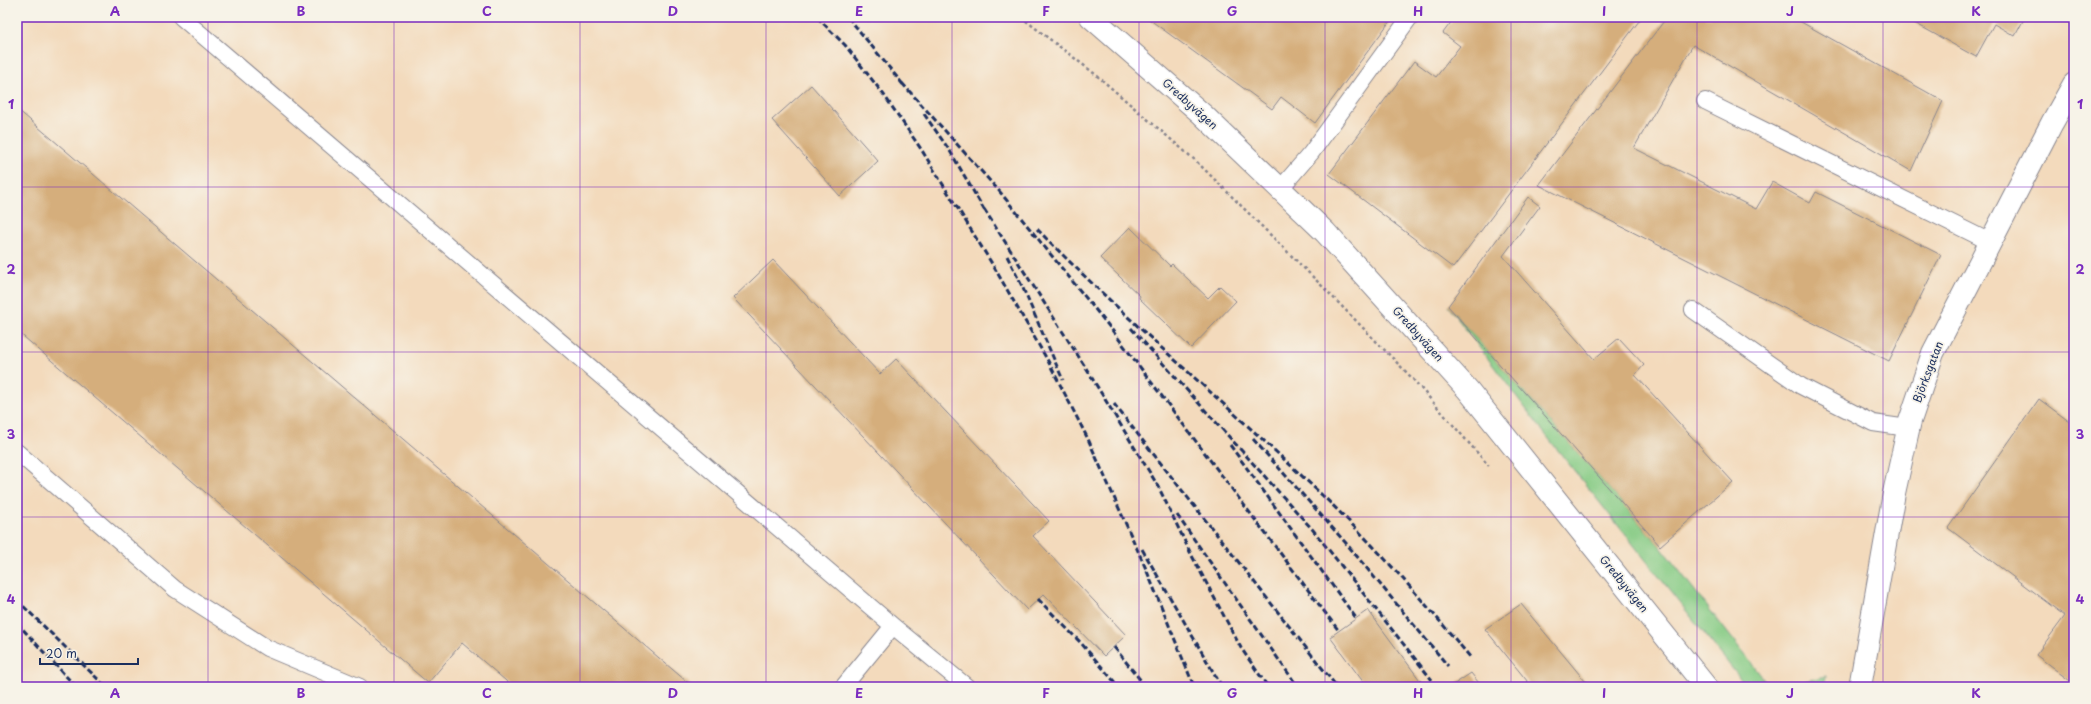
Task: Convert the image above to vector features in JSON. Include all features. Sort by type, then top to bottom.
[{"type":"street","name":"Gredbyvägen","points":[[1091,17],[1202,114],[1325,232],[1468,390],[1706,687]]},
{"type":"street","name":"Björksgatan","points":[[1860,687],[1894,493],[1908,428],[1933,353],[2052,123],[2074,84]]},
{"type":"lane","points":[[181,17],[893,626],[967,687]]},
{"type":"lane","points":[[1280,189],[1311,153],[1410,17]]},
{"type":"lane","points":[[1705,101],[1990,242]]},
{"type":"lane","points":[[1693,310],[1801,386],[1873,423],[1908,428]]},
{"type":"lane","points":[[17,452],[175,589],[267,648],[360,687]]},
{"type":"lane","points":[[843,687],[893,626]]},
{"type":"path","points":[[1021,17],[1094,74],[1196,161],[1411,377],[1494,471]]},
{"type":"green space","points":[[1448,306],[1660,546],[1770,687],[1747,687],[1545,434]]},
{"type":"green space","points":[[1826,676],[1824,687],[1783,687]]},
{"type":"building","points":[[1146,17],[1393,17],[1315,123],[1281,97],[1272,109]]},
{"type":"building","points":[[1455,17],[1642,17],[1453,268],[1329,174],[1414,61],[1436,77],[1460,46],[1443,33]]},
{"type":"building","points":[[1667,17],[1792,17],[1943,101],[1911,171],[1693,45],[1634,148],[1756,209],[1772,182],[1810,203],[1816,192],[1941,255],[1889,361],[1539,185]]},
{"type":"building","points":[[1904,17],[2025,17],[2015,36],[1994,24],[1976,57]]},
{"type":"building","points":[[811,85],[878,161],[840,196],[772,120]]},
{"type":"building","points":[[17,109],[693,687],[513,687],[462,643],[428,683],[17,331]]},
{"type":"building","points":[[1528,197],[1540,206],[1503,256],[1594,359],[1619,338],[1644,365],[1635,375],[1733,482],[1660,546],[1448,306]]},
{"type":"building","points":[[1130,227],[1170,266],[1172,264],[1208,298],[1220,286],[1236,301],[1191,348],[1100,258]]},
{"type":"building","points":[[773,260],[880,374],[896,359],[1049,521],[1033,536],[1126,635],[1104,656],[1044,594],[1027,610],[733,298]]},
{"type":"building","points":[[2039,399],[2074,425],[2074,684],[2036,655],[2065,616],[1948,528]]},
{"type":"building","points":[[1521,604],[1590,687],[1532,687],[1485,629]]},
{"type":"building","points":[[1368,610],[1425,687],[1367,687],[1330,637]]},
{"type":"building","points":[[1471,673],[1482,687],[1450,687]]},
{"type":"railway","points":[[817,17],[845,45],[884,95],[921,149],[994,267],[1048,361],[1088,439],[1146,569],[1193,684]]},
{"type":"railway","points":[[848,17],[905,87]]},
{"type":"railway","points":[[902,83],[1000,192],[1112,330],[1339,631]]},
{"type":"railway","points":[[924,114],[950,151],[986,213]]},
{"type":"railway","points":[[984,209],[1084,365],[1158,486],[1191,554],[1241,648],[1268,687]]},
{"type":"railway","points":[[1037,229],[1142,330],[1342,514],[1399,574],[1471,658]]},
{"type":"railway","points":[[1007,256],[1022,286],[1063,380]]},
{"type":"railway","points":[[1131,328],[1313,530],[1432,680]]},
{"type":"railway","points":[[1114,404],[1337,687]]},
{"type":"railway","points":[[1253,439],[1345,542],[1448,666]]},
{"type":"railway","points":[[1230,445],[1356,618]]},
{"type":"railway","points":[[1177,515],[1298,687]]},
{"type":"railway","points":[[1142,549],[1222,687]]},
{"type":"railway","points":[[1038,599],[1081,643],[1119,687]]},
{"type":"railway","points":[[17,600],[106,687]]},
{"type":"railway","points":[[17,623],[76,687]]},
{"type":"railway","points":[[1114,647],[1146,687]]}]
